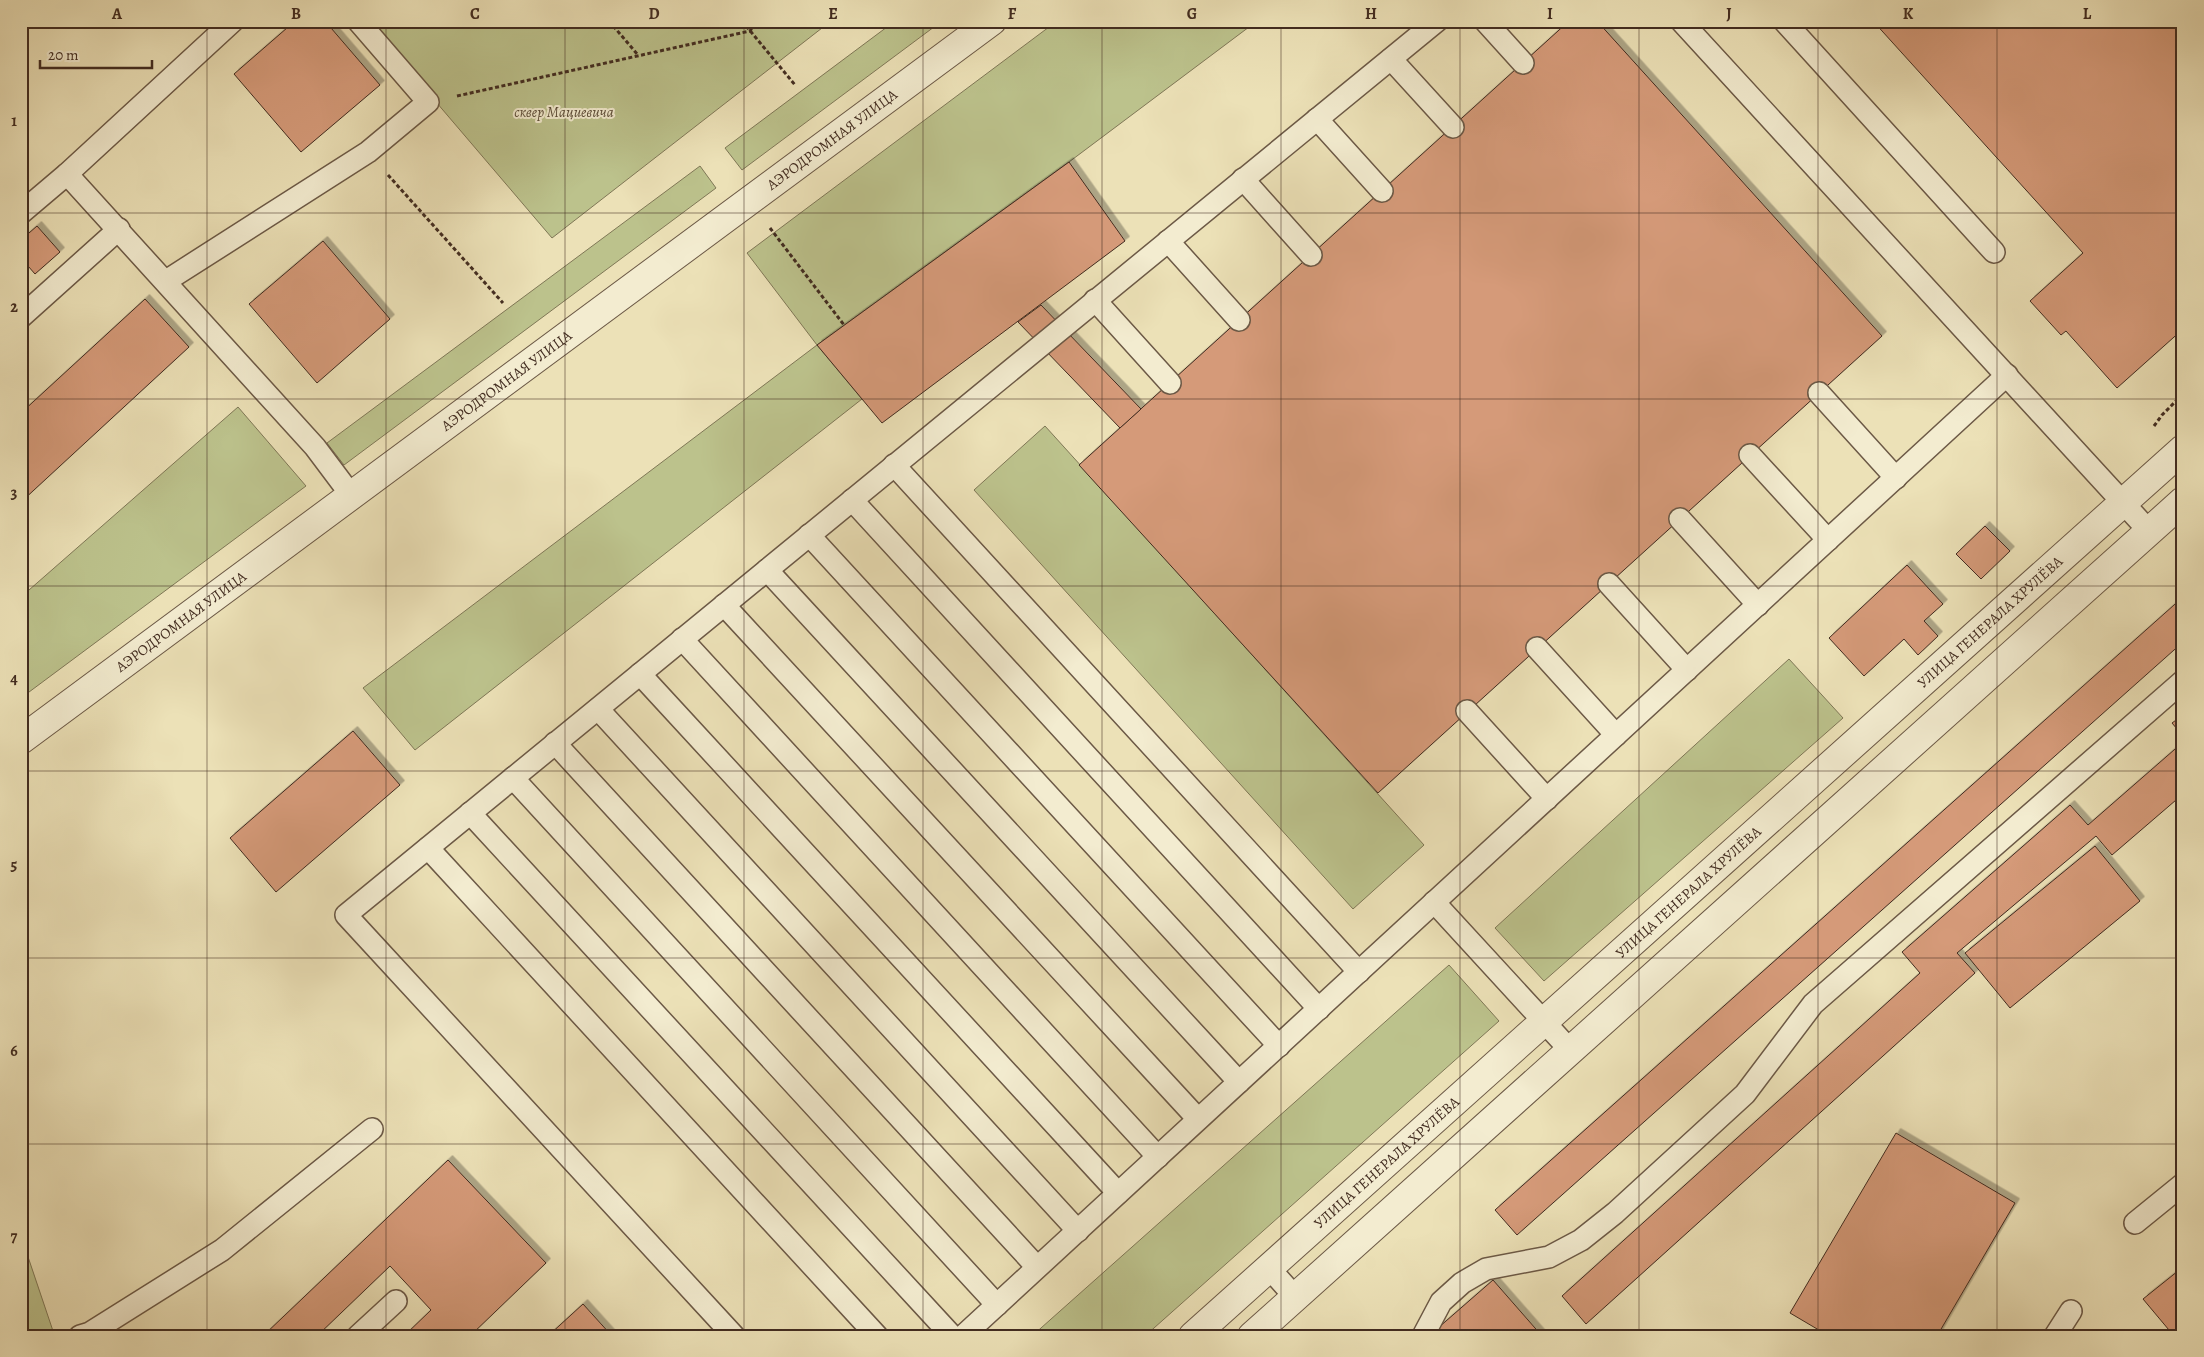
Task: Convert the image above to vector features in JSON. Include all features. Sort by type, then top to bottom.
[{"type":"street","name":"АЭРОДРОМНАЯ УЛИЦА","points":[[21,740],[992,21]]},
{"type":"street","name":"УЛИЦА ГЕНЕРАЛА ХРУЛЁВА","points":[[1193,1336],[2183,449]]},
{"type":"street","points":[[1252,1336],[2183,501]]},
{"type":"lane","points":[[21,213],[233,21]]},
{"type":"lane","points":[[166,281],[368,152],[428,102],[358,21]]},
{"type":"lane","points":[[734,1336],[346,915],[1437,21]]},
{"type":"lane","points":[[1485,21],[1523,63]]},
{"type":"lane","points":[[1681,21],[2149,531]]},
{"type":"lane","points":[[1784,21],[1994,252]]},
{"type":"lane","points":[[1391,59],[1452,127]]},
{"type":"lane","points":[[1317,119],[1382,191]]},
{"type":"lane","points":[[66,174],[119,229],[315,447],[352,495]]},
{"type":"lane","points":[[1243,179],[1311,255]]},
{"type":"lane","points":[[21,317],[119,229]]},
{"type":"lane","points":[[1168,241],[1239,320]]},
{"type":"lane","points":[[1095,300],[1170,383]]},
{"type":"lane","points":[[963,1336],[2007,375]]},
{"type":"lane","points":[[1819,393],[1896,478]]},
{"type":"lane","points":[[1750,455],[1828,540]]},
{"type":"lane","points":[[894,465],[1359,972]]},
{"type":"lane","points":[[852,500],[1319,1008]]},
{"type":"lane","points":[[1680,519],[1758,605]]},
{"type":"lane","points":[[809,535],[1279,1046]]},
{"type":"lane","points":[[767,570],[1239,1082]]},
{"type":"lane","points":[[1609,584],[1687,670]]},
{"type":"lane","points":[[724,605],[1198,1119]]},
{"type":"lane","points":[[682,639],[1158,1157]]},
{"type":"lane","points":[[1537,648],[1616,735]]},
{"type":"lane","points":[[640,674],[1118,1193]]},
{"type":"lane","points":[[1423,1336],[1429,1320],[1441,1302],[1462,1283],[1486,1269],[1549,1257],[1581,1240],[1615,1212],[1745,1094],[1813,1004],[2183,681]]},
{"type":"lane","points":[[598,709],[1078,1231]]},
{"type":"lane","points":[[1468,711],[1547,799]]},
{"type":"lane","points":[[555,743],[1037,1267]]},
{"type":"lane","points":[[513,778],[997,1305]]},
{"type":"lane","points":[[470,813],[952,1336]]},
{"type":"lane","points":[[428,848],[877,1336]]},
{"type":"lane","points":[[1434,902],[1570,1050]]},
{"type":"lane","points":[[80,1336],[90,1333],[222,1250],[372,1129]]},
{"type":"lane","points":[[2135,1222],[2183,1184]]},
{"type":"lane","points":[[1269,1268],[1295,1297]]},
{"type":"lane","points":[[358,1336],[396,1301]]},
{"type":"lane","points":[[2056,1336],[2071,1311]]},
{"type":"path","points":[[609,21],[638,56]]},
{"type":"path","points":[[742,21],[795,85]]},
{"type":"path","points":[[428,102],[750,31],[757,21]]},
{"type":"path","points":[[368,152],[503,303]]},
{"type":"path","points":[[766,224],[844,325]]},
{"type":"green space","name":"сквер Мациевича","points":[[367,21],[831,21],[552,238]]},
{"type":"green space","points":[[895,21],[942,21],[742,170],[725,148]]},
{"type":"green space","points":[[1057,21],[1257,21],[1069,162],[817,345],[747,253]]},
{"type":"green space","points":[[700,166],[716,188],[344,465],[327,443]]},
{"type":"green space","points":[[817,345],[862,399],[415,750],[363,688]]},
{"type":"green space","points":[[238,407],[306,486],[21,698],[21,597]]},
{"type":"green space","points":[[1045,426],[1424,845],[1353,909],[974,490]]},
{"type":"green space","points":[[1789,659],[1843,718],[1544,981],[1495,928]]},
{"type":"green space","points":[[1449,965],[1499,1021],[1145,1336],[1032,1336]]},
{"type":"green space","points":[[21,1236],[53,1331],[39,1335],[26,1334],[21,1319]]},
{"type":"building","points":[[295,21],[325,21],[380,85],[301,152],[234,74]]},
{"type":"building","points":[[1569,21],[1597,21],[1882,336],[1378,793],[1079,465]]},
{"type":"building","points":[[1873,21],[2183,21],[2183,329],[2117,388],[2066,331],[2061,335],[2030,301],[2083,253]]},
{"type":"building","points":[[1069,162],[1125,241],[882,423],[817,345]]},
{"type":"building","points":[[37,226],[60,252],[35,274],[21,258],[21,240]]},
{"type":"building","points":[[323,241],[390,319],[317,383],[249,304]]},
{"type":"building","points":[[145,299],[189,347],[21,502],[21,413]]},
{"type":"building","points":[[1041,305],[1141,409],[1120,428],[1018,322]]},
{"type":"building","points":[[1985,526],[2010,551],[1981,579],[1956,554]]},
{"type":"building","points":[[1907,565],[1943,604],[1924,621],[1938,636],[1918,655],[1904,639],[1864,676],[1829,638]]},
{"type":"building","points":[[2183,597],[2183,642],[1517,1235],[1495,1210]]},
{"type":"building","points":[[2183,715],[2183,736],[2172,723]]},
{"type":"building","points":[[353,731],[400,785],[276,892],[230,838]]},
{"type":"building","points":[[2182,743],[2183,794],[2112,855],[2096,836],[1957,953],[1975,973],[1586,1324],[1562,1296],[1920,973],[1902,952],[2070,805],[2088,825]]},
{"type":"building","points":[[2095,846],[2140,901],[2010,1008],[1965,953]]},
{"type":"building","points":[[1896,1133],[2015,1203],[1937,1336],[1829,1336],[1790,1313]]},
{"type":"building","points":[[448,1160],[546,1263],[470,1336],[404,1336],[431,1310],[390,1266],[317,1336],[263,1336]]},
{"type":"building","points":[[2183,1267],[2183,1336],[2174,1336],[2143,1299]]},
{"type":"building","points":[[1493,1280],[1542,1336],[1445,1336],[1438,1328]]},
{"type":"building","points":[[583,1304],[612,1336],[548,1336]]}]
